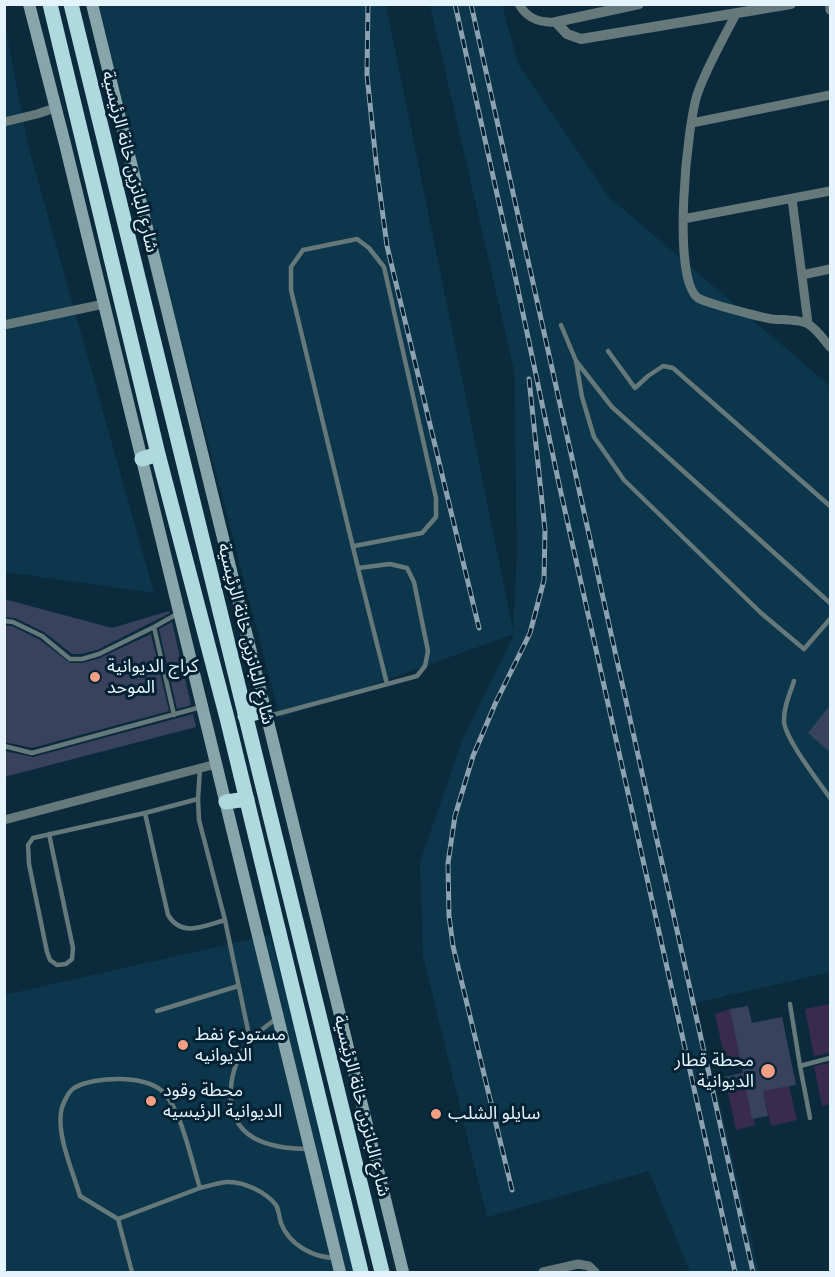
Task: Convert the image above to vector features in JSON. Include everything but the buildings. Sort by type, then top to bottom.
[{"type":"highway","points":[[50,4],[158,454],[247,799],[361,1272]]},
{"type":"highway","name":"شارع البانزين خانة الرئيسية","points":[[70,4],[382,1272]]},
{"type":"highway","points":[[142,459],[158,454]]},
{"type":"highway","points":[[245,716],[265,713]]},
{"type":"highway","points":[[226,802],[247,799]]},
{"type":"main road","points":[[30,4],[312,1149],[340,1272]]},
{"type":"main road","points":[[92,4],[403,1272]]},
{"type":"street","points":[[519,4],[525,14],[546,23],[638,5]]},
{"type":"street","points":[[710,17],[716,4]]},
{"type":"street","points":[[556,22],[567,34],[582,39],[736,14],[750,8],[790,4]]},
{"type":"street","points":[[830,4],[831,10]]},
{"type":"street","points":[[736,14],[697,94],[687,162],[683,219],[686,276],[694,295],[700,299],[771,319],[808,323]]},
{"type":"street","points":[[692,123],[831,95]]},
{"type":"street","points":[[4,122],[55,108]]},
{"type":"street","points":[[683,219],[831,191]]},
{"type":"street","points":[[792,199],[808,323],[831,347]]},
{"type":"street","points":[[802,275],[831,269]]},
{"type":"street","points":[[4,325],[104,304]]},
{"type":"street","points":[[4,820],[216,765]]},
{"type":"street","points":[[543,1272],[578,1264],[589,1266],[594,1272]]},
{"type":"lane","points":[[354,546],[422,533],[436,517],[436,498],[384,267],[369,248],[357,239],[303,250],[291,267],[291,290],[387,684]]},
{"type":"lane","points":[[561,325],[576,361],[582,397],[594,437],[624,480],[761,613],[804,649],[831,619]]},
{"type":"lane","points":[[608,351],[635,388],[663,366],[673,368],[831,506]]},
{"type":"lane","points":[[576,361],[612,407],[831,603]]},
{"type":"lane","points":[[265,713],[417,676],[425,666],[428,651],[414,582],[407,568],[390,564],[358,568]]},
{"type":"lane","points":[[4,621],[13,622],[42,636],[70,659],[82,659],[99,654],[179,612]]},
{"type":"lane","points":[[154,627],[174,715]]},
{"type":"lane","points":[[794,681],[785,708],[784,724],[831,798]]},
{"type":"lane","points":[[4,746],[32,753],[202,707]]},
{"type":"lane","points":[[200,768],[199,820],[225,920],[250,1040]]},
{"type":"lane","points":[[49,834],[73,948],[72,959],[66,964],[57,965],[50,960],[46,952],[29,864],[28,845],[33,838],[49,834],[146,813],[198,799]]},
{"type":"lane","points":[[146,813],[168,915],[174,925],[194,928],[225,920]]},
{"type":"lane","points":[[157,1011],[238,986]]},
{"type":"lane","points":[[790,1004],[810,1118]]},
{"type":"lane","points":[[279,1016],[250,1040],[233,1070],[230,1099],[236,1118],[247,1133],[261,1141],[284,1147],[312,1149]]},
{"type":"lane","points":[[800,1066],[831,1058]]},
{"type":"lane","points":[[132,1272],[118,1219],[80,1196],[59,1125],[61,1108],[71,1090],[92,1080],[117,1079],[150,1084],[164,1092],[175,1110],[200,1188]]},
{"type":"lane","points":[[118,1219],[200,1188],[228,1182],[248,1185],[264,1194],[277,1206],[281,1223],[288,1237],[322,1258],[337,1258]]},
{"type":"shaded area","points":[[94,5],[386,5],[513,630],[517,555],[514,370],[430,5],[502,5],[518,64],[609,197],[830,386],[830,972],[696,1003],[759,1272],[690,1272],[649,1171],[487,1217],[423,956],[420,862],[462,741],[514,634],[280,718]]},
{"type":"shaded area","points":[[4,20],[28,145],[154,593],[5,572]]},
{"type":"shaded area","points":[[270,935],[359,1272],[5,1272],[4,995]]},
{"type":"shaded area","points":[[830,1004],[830,1053],[814,1056],[805,1009]]},
{"type":"shaded area","points":[[730,1009],[740,1057],[725,1059],[715,1014]]},
{"type":"shaded area","points":[[830,1063],[830,1104],[822,1106],[814,1066]]},
{"type":"shaded area","points":[[746,1084],[755,1125],[736,1130],[727,1088]]},
{"type":"shaded area","points":[[789,1086],[797,1120],[771,1126],[763,1091]]},
{"type":"railway","points":[[368,4],[367,75],[387,246],[479,628]]},
{"type":"railway","points":[[455,4],[559,484],[735,1272]]},
{"type":"railway","points":[[471,4],[753,1272]]},
{"type":"railway","points":[[512,1190],[453,946],[449,916],[448,863],[455,816],[473,756],[496,702],[530,633],[544,580],[545,530],[529,379]]},
{"type":"place","name":"كراج الديوانية الموحد","points":[[95,677]]},
{"type":"place","name":"مستودع نفط الديوانيه","points":[[183,1045]]},
{"type":"place","name":"محطة قطار الديوانية","points":[[768,1071]]},
{"type":"place","name":"محطة وقود الديوانية الرئيسيه","points":[[151,1101]]},
{"type":"place","name":"سايلو الشلب","points":[[436,1114]]}]
